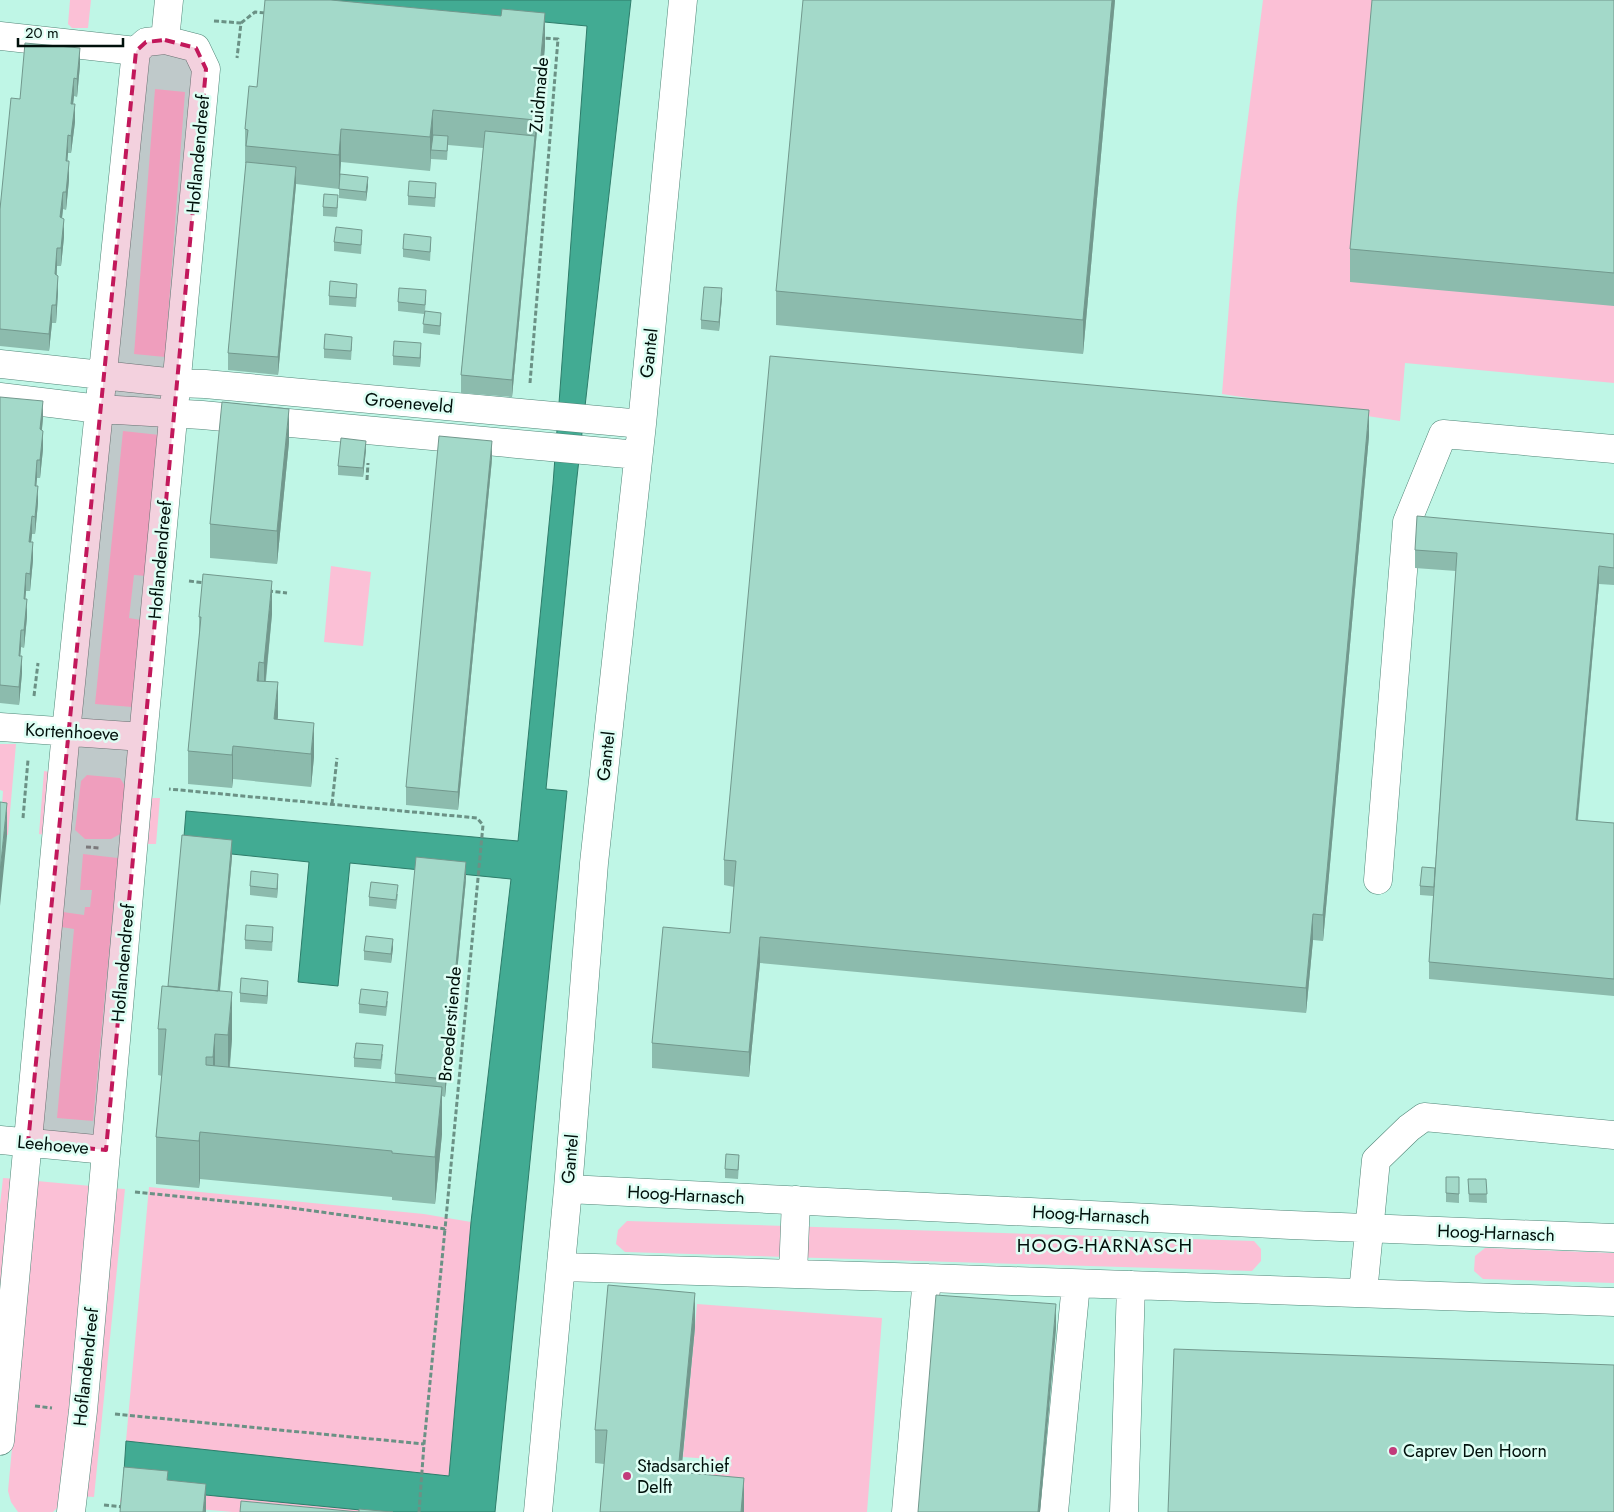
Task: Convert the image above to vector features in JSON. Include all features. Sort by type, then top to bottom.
[{"type":"street","name":"Gantel","points":[[538,1512],[568,1188],[629,423],[683,0]]},
{"type":"street","points":[[165,40],[168,2]]},
{"type":"street","points":[[0,36],[136,51],[66,732],[0,1441]]},
{"type":"street","name":"Hoflandendreef","points":[[71,1512],[83,1411],[143,737],[206,69],[196,48],[165,40],[146,42],[136,51]]},
{"type":"street","points":[[0,364],[176,383]]},
{"type":"street","name":"Groeneveld","points":[[176,383],[205,384],[629,423]]},
{"type":"street","points":[[0,397],[99,409],[173,414]]},
{"type":"street","name":"Groeneveld","points":[[173,414],[525,444],[626,455]]},
{"type":"street","points":[[1378,880],[1407,522],[1443,434],[1614,449]]},
{"type":"street","name":"Kortenhoeve","points":[[0,728],[143,737]]},
{"type":"street","points":[[1363,1293],[1376,1160],[1409,1128],[1424,1117],[1614,1135]]},
{"type":"street","name":"Leehoeve","points":[[0,1140],[106,1150]]},
{"type":"street","name":"Hoog-Harnasch","points":[[568,1188],[1368,1228],[1614,1238]]},
{"type":"street","points":[[793,1274],[796,1200]]},
{"type":"street","points":[[560,1267],[1614,1302]]},
{"type":"street","points":[[906,1512],[927,1278]]},
{"type":"street","points":[[1054,1512],[1076,1284]]},
{"type":"street","points":[[1124,1512],[1131,1285]]},
{"type":"path","points":[[240,24],[255,12],[274,14]]},
{"type":"path","name":"Zuidmade","points":[[531,414],[558,39],[538,38]]},
{"type":"path","points":[[367,480],[368,462]]},
{"type":"path","points":[[187,581],[206,583]]},
{"type":"path","points":[[260,590],[288,594]]},
{"type":"path","points":[[332,804],[337,758]]},
{"type":"path","name":"Broederstiende","points":[[166,789],[477,818],[483,825],[419,1512]]},
{"type":"path","points":[[55,846],[133,850]]},
{"type":"path","points":[[129,1192],[284,1207],[445,1229]]},
{"type":"path","points":[[110,1413],[424,1444]]},
{"type":"path","points":[[102,1505],[130,1507]]},
{"type":"highlighted area","points":[[165,40],[196,48],[206,69],[106,1150],[28,1143],[136,51],[146,42]]},
{"type":"shaded area","points":[[70,0],[91,0],[88,28],[72,28],[68,24]]},
{"type":"shaded area","points":[[310,0],[631,0],[576,486],[546,789],[567,791],[495,1512],[381,1512],[123,1487],[126,1441],[449,1476],[471,1222],[511,879],[350,863],[338,986],[298,982],[309,862],[183,849],[186,811],[518,841],[553,484],[587,26]]},
{"type":"shaded area","points":[[1263,0],[1614,0],[1614,383],[1405,363],[1400,421],[1222,394],[1237,204]]},
{"type":"shaded area","points":[[155,89],[185,92],[165,357],[134,354]]},
{"type":"shaded area","points":[[123,431],[160,435],[146,576],[134,575],[129,618],[141,620],[132,707],[95,704]]},
{"type":"shaded area","points":[[331,566],[371,572],[363,646],[324,642]]},
{"type":"shaded area","points":[[0,744],[16,744],[8,835],[0,835],[3,791],[0,790]]},
{"type":"shaded area","points":[[44,771],[56,773],[51,836],[39,834]]},
{"type":"shaded area","points":[[87,775],[120,778],[125,786],[122,833],[111,839],[85,839],[75,830],[81,781]]},
{"type":"shaded area","points":[[148,798],[160,798],[156,844],[143,844]]},
{"type":"shaded area","points":[[83,854],[118,858],[93,1121],[57,1118],[74,929],[61,927],[63,912],[84,915],[85,907],[90,907],[92,890],[80,890]]},
{"type":"shaded area","points":[[3,1178],[17,1179],[0,1370],[0,1205]]},
{"type":"shaded area","points":[[37,1181],[91,1186],[62,1496],[59,1506],[53,1512],[18,1512],[11,1502],[8,1491]]},
{"type":"shaded area","points":[[149,1187],[424,1214],[471,1222],[449,1476],[126,1441]]},
{"type":"shaded area","points":[[109,1188],[125,1189],[94,1497],[80,1496]]},
{"type":"shaded area","points":[[627,1221],[1254,1241],[1261,1249],[1261,1261],[1252,1271],[625,1252],[616,1244],[618,1230]]},
{"type":"shaded area","points":[[1485,1248],[1614,1253],[1614,1283],[1483,1279],[1474,1271],[1475,1256]]},
{"type":"shaded area","points":[[697,1304],[882,1318],[867,1512],[744,1512],[705,1508],[711,1459],[683,1457]]},
{"type":"shaded area","points":[[123,1487],[381,1512],[233,1512],[120,1502]]},
{"type":"building","points":[[265,0],[331,0],[501,16],[502,9],[545,13],[535,120],[433,110],[430,137],[341,129],[339,155],[246,146],[248,130],[245,129],[249,86],[257,87]]},
{"type":"building","points":[[803,0],[1112,0],[1083,320],[776,291]]},
{"type":"building","points":[[1372,0],[1614,0],[1614,273],[1350,249]]},
{"type":"building","points":[[25,43],[80,48],[77,79],[74,78],[71,104],[75,104],[71,136],[68,135],[66,161],[69,161],[69,163],[66,192],[63,192],[60,217],[64,219],[61,248],[57,248],[55,274],[58,276],[56,305],[52,305],[49,334],[0,329],[0,209],[11,98],[20,99]]},
{"type":"building","points":[[485,131],[535,136],[512,380],[461,375]]},
{"type":"building","points":[[433,135],[448,136],[447,151],[431,150]]},
{"type":"building","points":[[246,162],[296,167],[278,357],[228,353]]},
{"type":"building","points":[[340,174],[368,177],[366,192],[339,189]]},
{"type":"building","points":[[409,181],[436,183],[435,198],[408,196]]},
{"type":"building","points":[[324,194],[338,195],[337,208],[323,207]]},
{"type":"building","points":[[336,227],[362,230],[361,245],[334,242]]},
{"type":"building","points":[[404,234],[431,237],[430,252],[403,249]]},
{"type":"building","points":[[330,281],[357,284],[356,298],[329,296]]},
{"type":"building","points":[[704,287],[722,288],[719,322],[701,320]]},
{"type":"building","points":[[399,288],[426,290],[425,305],[398,302]]},
{"type":"building","points":[[425,311],[441,313],[440,326],[423,324]]},
{"type":"building","points":[[325,334],[352,337],[351,351],[324,349]]},
{"type":"building","points":[[394,341],[421,343],[420,358],[393,356]]},
{"type":"building","points":[[770,356],[1369,410],[1323,915],[1313,914],[1306,988],[760,937],[749,1052],[652,1043],[663,927],[730,933],[736,861],[724,860]]},
{"type":"building","points":[[0,397],[43,401],[40,429],[43,431],[40,460],[37,460],[35,486],[38,486],[35,517],[32,516],[29,542],[33,542],[30,574],[26,573],[24,599],[27,599],[24,630],[21,630],[19,656],[22,656],[19,687],[0,685]]},
{"type":"building","points":[[222,402],[289,409],[277,531],[210,524]]},
{"type":"building","points":[[439,436],[492,441],[458,792],[406,787]]},
{"type":"building","points":[[341,438],[366,441],[363,468],[338,466]]},
{"type":"building","points":[[1417,516],[1614,534],[1614,568],[1599,566],[1576,820],[1614,823],[1614,979],[1429,962],[1457,553],[1415,550]]},
{"type":"building","points":[[203,574],[272,581],[264,663],[259,662],[257,681],[278,682],[274,719],[314,723],[311,754],[233,746],[232,755],[188,751],[201,617],[199,617]]},
{"type":"building","points":[[0,802],[7,803],[0,872]]},
{"type":"building","points":[[182,835],[232,840],[218,991],[168,986]]},
{"type":"building","points":[[416,857],[466,862],[445,1079],[395,1074]]},
{"type":"building","points":[[1422,867],[1435,868],[1434,887],[1420,886]]},
{"type":"building","points":[[251,871],[278,874],[277,889],[250,886]]},
{"type":"building","points":[[371,882],[398,885],[396,900],[369,897]]},
{"type":"building","points":[[246,925],[273,927],[272,942],[245,940]]},
{"type":"building","points":[[366,936],[393,939],[391,954],[364,951]]},
{"type":"building","points":[[241,978],[268,981],[267,996],[240,993]]},
{"type":"building","points":[[162,986],[232,992],[228,1035],[215,1034],[213,1057],[206,1057],[206,1065],[442,1087],[435,1157],[200,1132],[199,1141],[156,1137],[166,1029],[158,1029]]},
{"type":"building","points":[[361,989],[388,992],[386,1007],[359,1004]]},
{"type":"building","points":[[356,1043],[383,1045],[381,1060],[354,1058]]},
{"type":"building","points":[[726,1154],[739,1155],[738,1170],[725,1169]]},
{"type":"building","points":[[1446,1177],[1459,1177],[1459,1194],[1446,1193]]},
{"type":"building","points":[[1468,1179],[1486,1179],[1487,1194],[1469,1194]]},
{"type":"building","points":[[608,1285],[695,1293],[678,1472],[744,1478],[741,1512],[600,1512],[607,1430],[595,1430]]},
{"type":"building","points":[[936,1295],[1056,1304],[1038,1512],[918,1512]]},
{"type":"building","name":"Caprev Den Hoorn","points":[[1174,1349],[1614,1365],[1614,1512],[1168,1512]]},
{"type":"building","points":[[124,1467],[168,1471],[167,1480],[206,1484],[203,1512],[120,1512]]},
{"type":"building","points":[[241,1501],[359,1512],[240,1512]]},
{"type":"building","points":[[359,1509],[393,1512],[359,1512]]},
{"type":"place","name":"Caprev Den Hoorn","points":[[1393,1451]]},
{"type":"place","name":"Stadsarchief Delft","points":[[627,1476]]},
{"type":"district","name":"HOOG-HARNASCH","points":[[1105,1245]]}]
